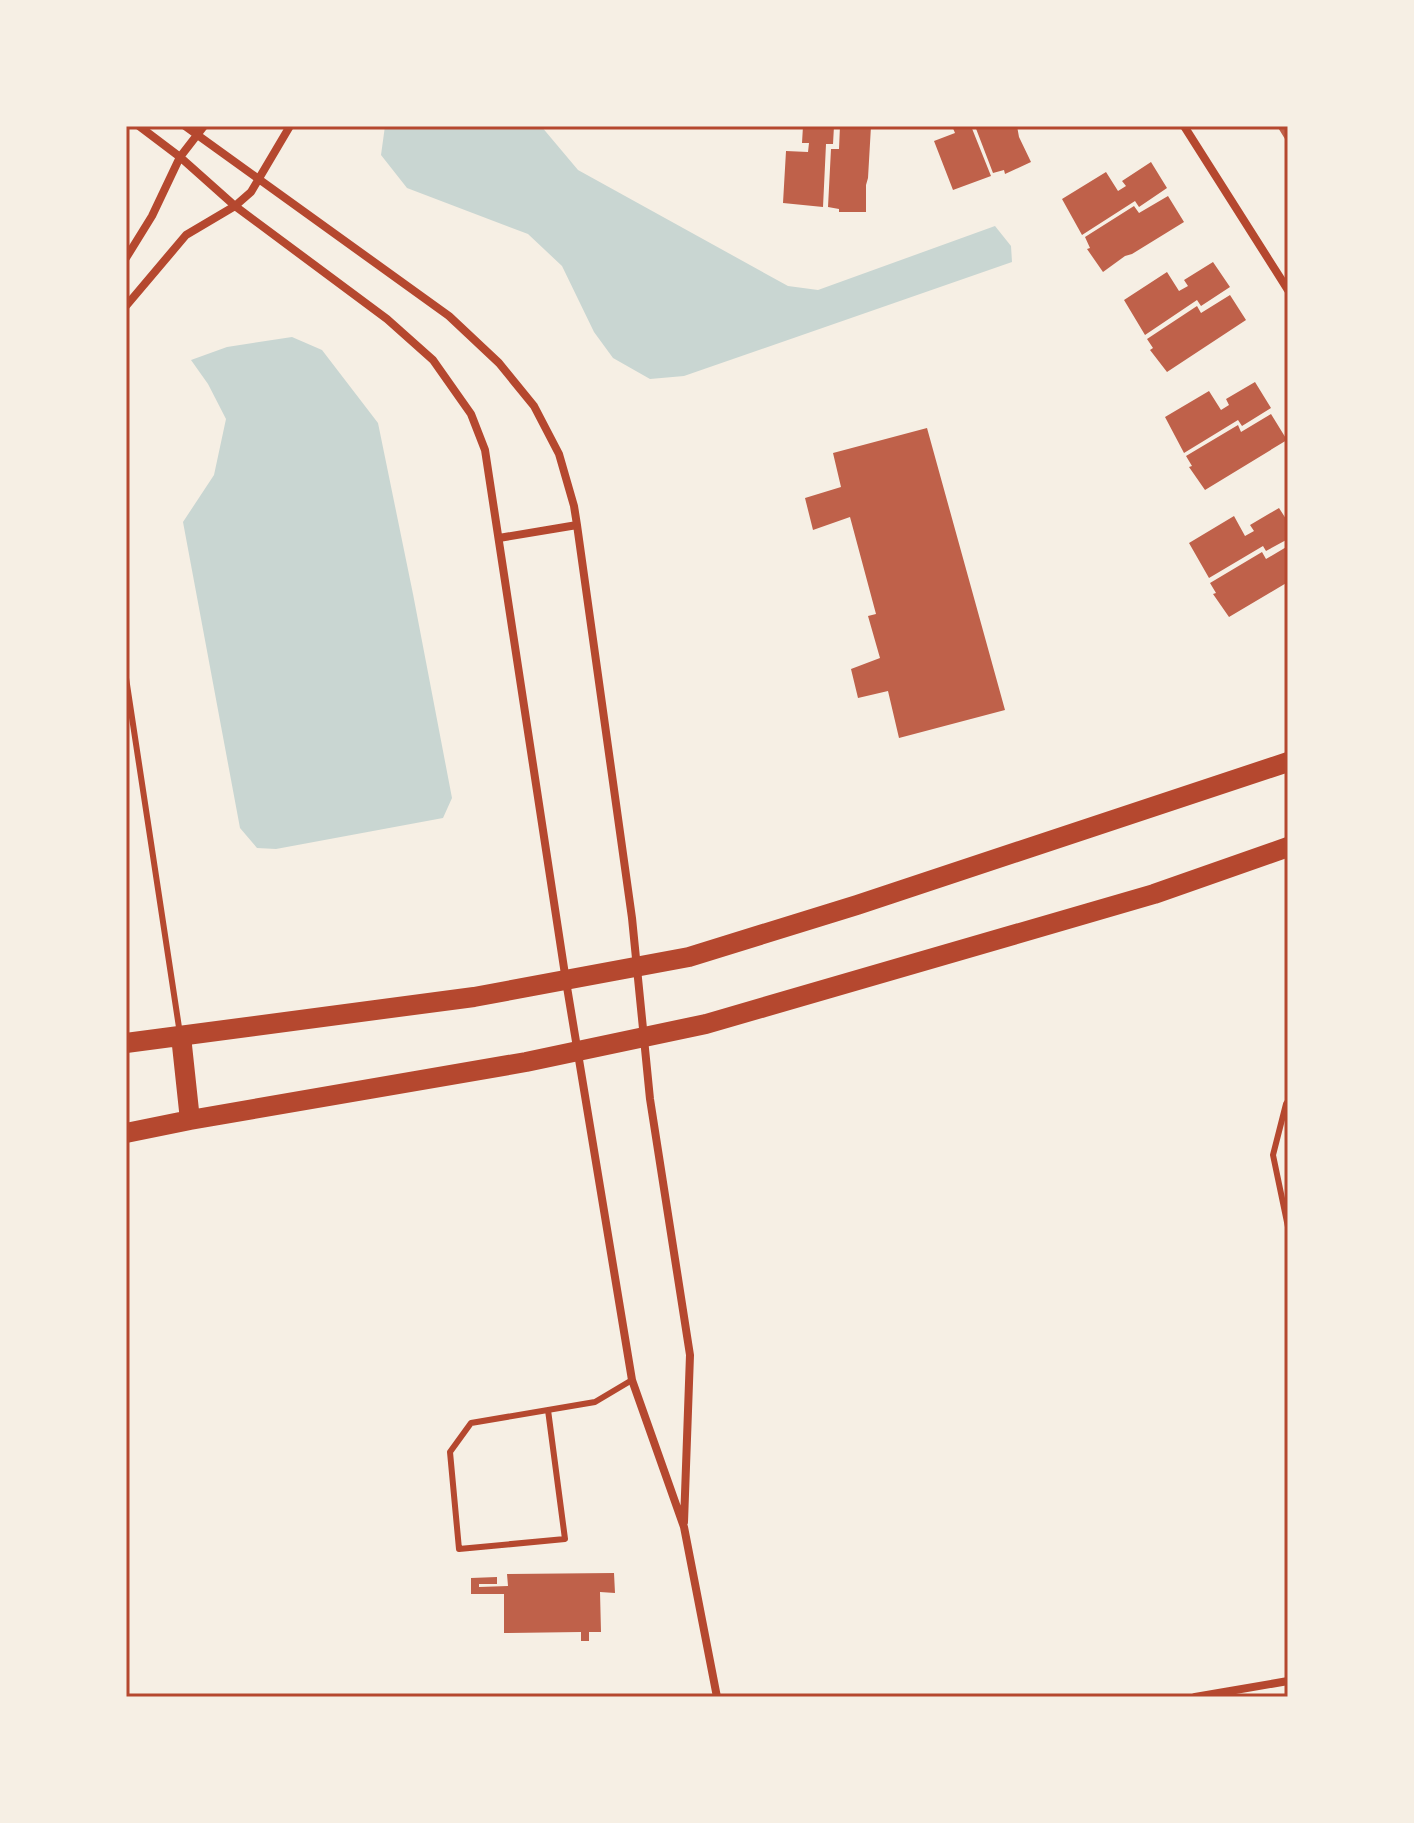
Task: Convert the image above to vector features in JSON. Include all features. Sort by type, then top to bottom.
[{"type":"main road","points":[[126,1043],[474,997],[689,957],[1288,762]]},
{"type":"main road","points":[[126,1133],[526,1062],[706,1024],[1154,894],[1288,847]]},
{"type":"main road","points":[[181,1036],[190,1120]]},
{"type":"street","points":[[139,126],[180,157],[235,206],[387,319],[433,360],[471,414],[487,455],[566,981],[632,1380],[684,1527],[717,1697]]},
{"type":"street","points":[[185,126],[449,316],[499,363],[534,406],[559,454],[577,525],[632,918],[650,1099],[690,1355],[684,1527]]},
{"type":"street","points":[[126,258],[152,216],[180,157],[204,126]]},
{"type":"street","points":[[126,306],[186,235],[235,206],[251,192],[290,126]]},
{"type":"street","points":[[1184,126],[1288,290]]},
{"type":"street","points":[[499,538],[577,525]]},
{"type":"street","points":[[1195,1697],[1288,1681]]},
{"type":"lane","points":[[126,681],[181,1036]]},
{"type":"lane","points":[[1288,1101],[1273,1155],[1288,1227]]},
{"type":"lane","points":[[548,1410],[565,1539],[459,1549],[450,1452],[471,1423],[595,1402],[632,1380]]},
{"type":"shaded area","points":[[385,126],[541,126],[578,170],[788,286],[818,290],[995,226],[1011,246],[1012,262],[684,376],[650,379],[613,358],[594,332],[562,266],[528,234],[407,188],[381,155]]},
{"type":"shaded area","points":[[292,337],[322,350],[378,423],[452,798],[443,818],[276,849],[257,848],[240,828],[183,522],[214,475],[226,419],[191,360],[227,347]]},
{"type":"building","points":[[803,126],[834,126],[833,144],[826,144],[823,207],[783,203],[786,151],[808,152],[809,143],[802,143]]},
{"type":"building","points":[[840,126],[871,126],[866,212],[839,212],[839,209],[828,207],[831,149],[839,149]]},
{"type":"building","points":[[952,126],[971,126],[991,176],[953,190],[934,141],[955,133]]},
{"type":"building","points":[[975,126],[1017,126],[1031,162],[1005,174],[1004,170],[993,173]]},
{"type":"building","points":[[1277,126],[1288,126],[1288,137],[1285,139]]},
{"type":"building","points":[[1151,162],[1167,188],[1139,207],[1135,201],[1082,235],[1062,199],[1106,172],[1118,191],[1126,186],[1122,181]]},
{"type":"building","points":[[1168,196],[1184,222],[1103,272],[1087,249],[1090,248],[1085,237],[1134,206],[1139,213]]},
{"type":"building","points":[[1213,262],[1230,287],[1201,306],[1197,300],[1145,335],[1124,300],[1167,272],[1179,291],[1188,286],[1184,280]]},
{"type":"building","points":[[1230,295],[1246,320],[1167,372],[1150,350],[1153,348],[1147,339],[1197,306],[1201,313]]},
{"type":"building","points":[[1255,382],[1271,408],[1242,426],[1238,420],[1184,453],[1165,417],[1209,391],[1221,410],[1229,405],[1226,399]]},
{"type":"building","points":[[1271,414],[1287,440],[1205,490],[1189,467],[1192,466],[1186,456],[1238,425],[1241,432]]},
{"type":"building","points":[[927,428],[1005,710],[899,738],[888,691],[858,698],[851,669],[880,658],[868,616],[876,614],[850,517],[813,530],[805,498],[841,487],[833,453]]},
{"type":"building","points":[[1279,508],[1288,522],[1288,539],[1266,551],[1263,546],[1209,578],[1189,543],[1234,516],[1245,536],[1254,531],[1250,525]]},
{"type":"building","points":[[1288,546],[1288,582],[1229,617],[1213,594],[1216,593],[1210,583],[1262,552],[1266,559]]},
{"type":"building","points":[[614,1573],[615,1593],[600,1592],[601,1632],[589,1632],[589,1641],[581,1641],[581,1632],[504,1633],[504,1594],[471,1594],[471,1578],[497,1577],[497,1584],[479,1584],[479,1587],[508,1586],[507,1574]]}]
